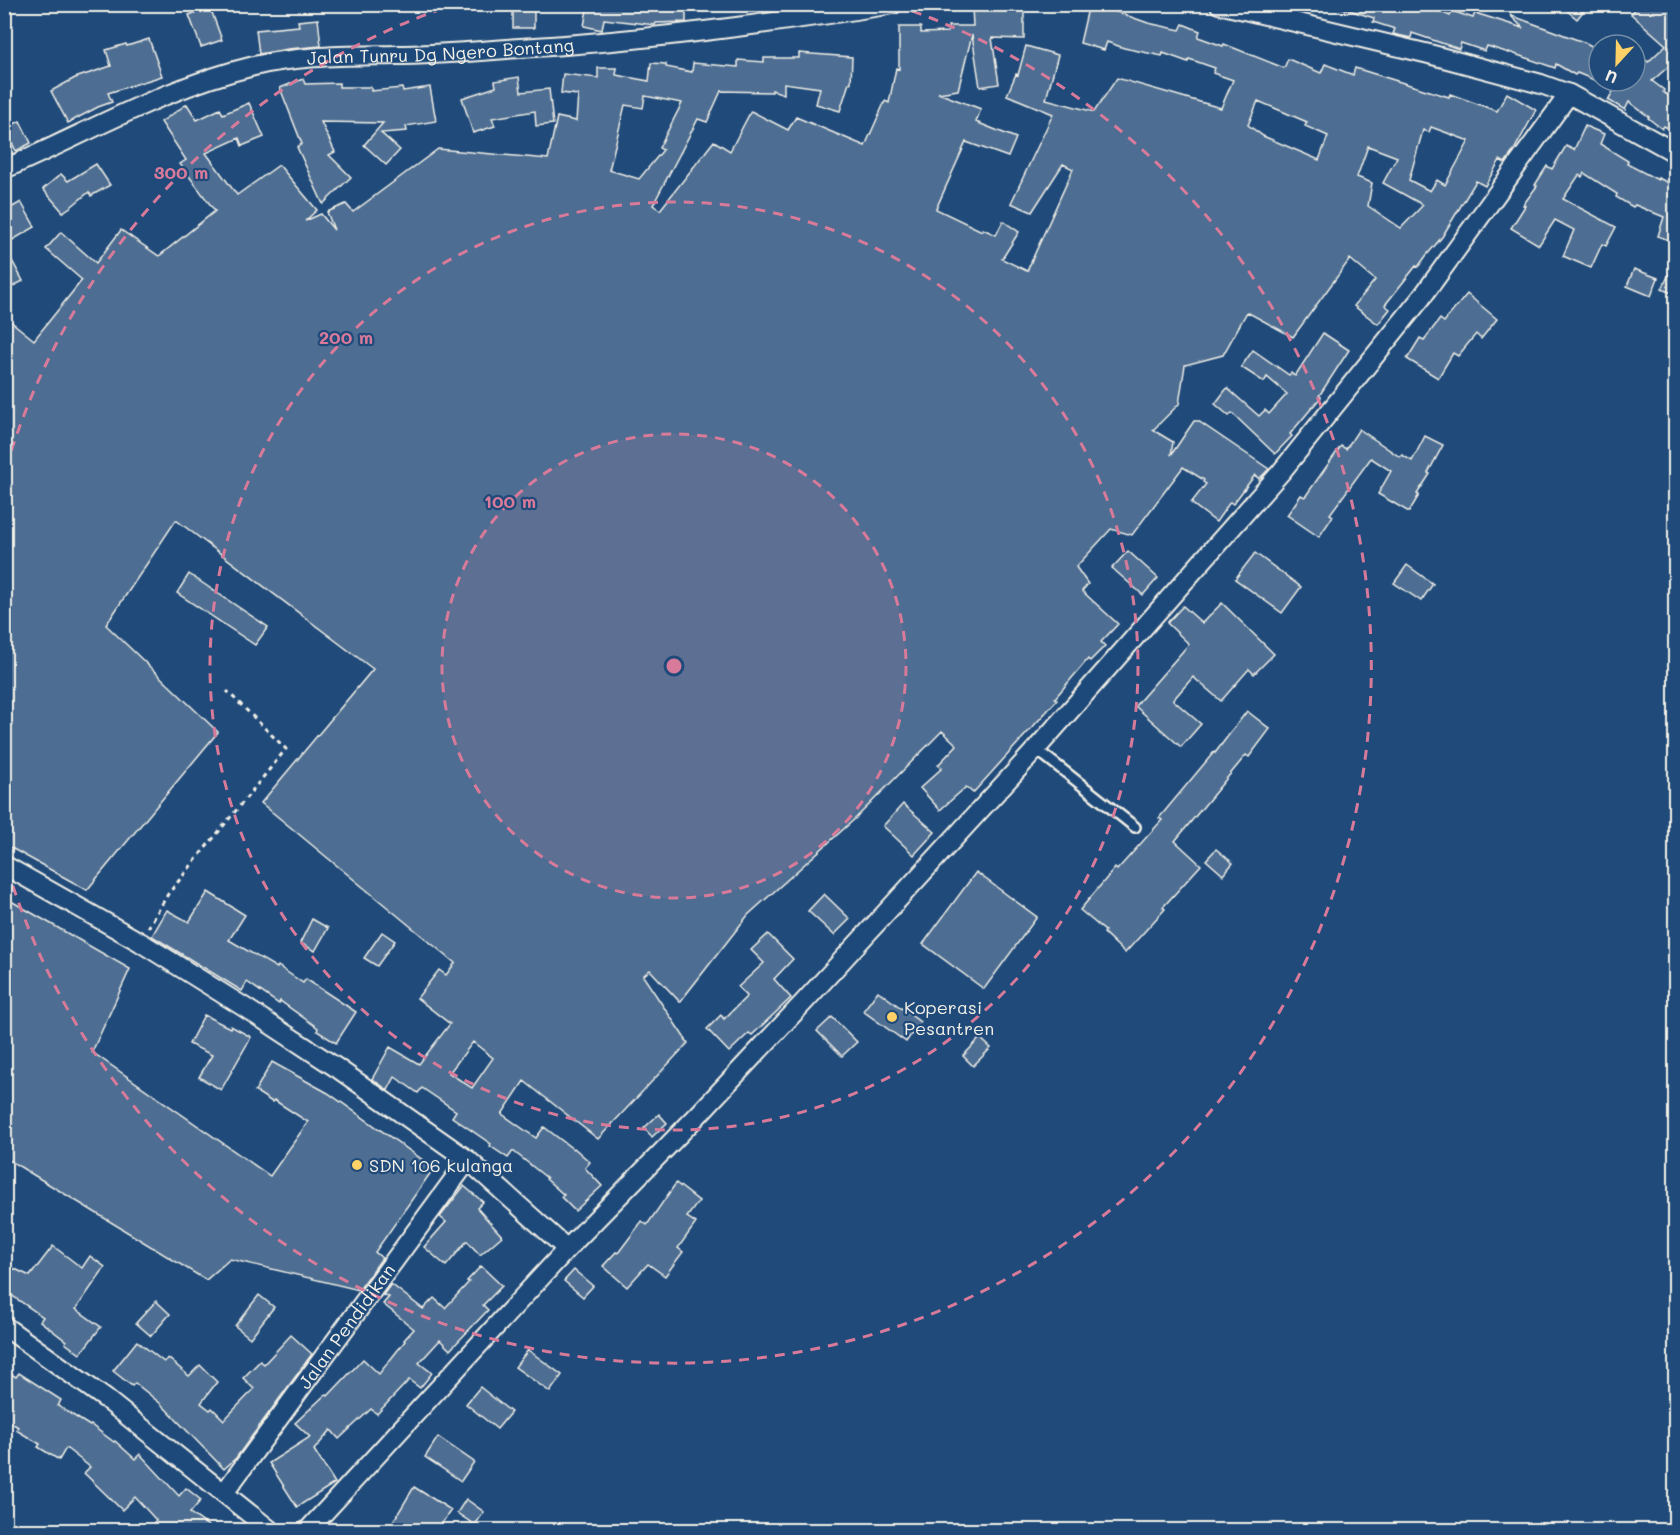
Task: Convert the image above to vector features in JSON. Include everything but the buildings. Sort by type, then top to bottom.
[{"type":"street","name":"Jalan Tunru Dg Ngero Bontang","points":[[4,169],[187,86],[257,65],[333,56],[398,56],[500,50],[651,37],[805,19],[893,4]]},
{"type":"street","points":[[1219,4],[1429,54],[1541,84],[1569,94],[1676,153]]},
{"type":"street","points":[[308,1530],[567,1249],[763,1045],[1036,749],[1281,472],[1422,297],[1569,94]]},
{"type":"street","points":[[4,865],[140,942],[318,1056],[468,1160],[567,1249]]},
{"type":"street","name":"Jalan Pendidikan","points":[[224,1493],[468,1160]]},
{"type":"street","points":[[4,1326],[106,1399],[270,1530]]},
{"type":"lane","points":[[1036,749],[1135,827]]},
{"type":"path","points":[[140,942],[168,894],[286,749],[227,691]]},
{"type":"place","name":"Koperasi Pesantren","points":[[892,1017]]},
{"type":"place","name":"SDN 106 kulanga","points":[[357,1165]]}]
